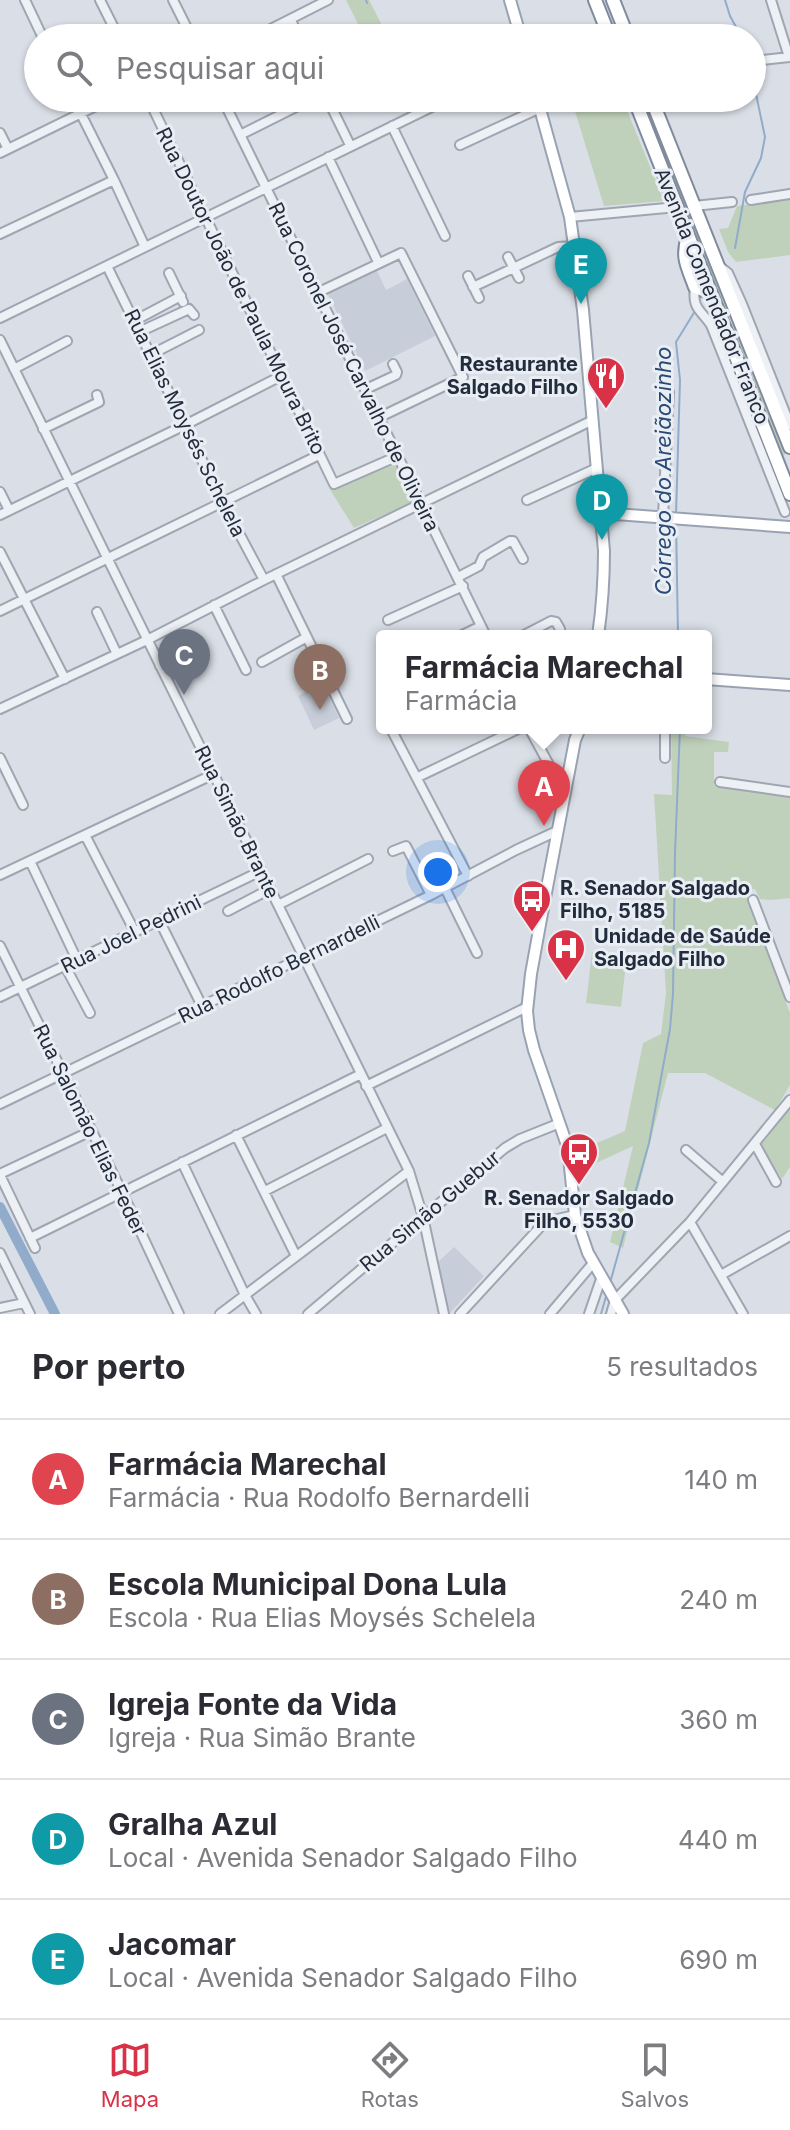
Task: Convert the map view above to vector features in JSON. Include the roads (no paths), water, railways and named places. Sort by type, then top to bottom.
[{"type":"highway","points":[[595,0],[604,24]]},
{"type":"highway","points":[[613,0],[622,24]]},
{"type":"highway","name":"Avenida Comendador Franco","points":[[647,112],[688,237],[790,494]]},
{"type":"highway","name":"Avenida Comendador Franco","points":[[649,112],[694,206],[790,447]]},
{"type":"highway","points":[[688,237],[684,257],[695,287],[711,293]]},
{"type":"highway","points":[[723,323],[728,316],[739,318]]},
{"type":"highway","points":[[776,457],[778,461],[790,458]]},
{"type":"main road","points":[[510,0],[517,24]]},
{"type":"main road","points":[[541,112],[570,217],[583,310],[602,513],[603,598],[596,630]]},
{"type":"main road","points":[[602,513],[790,527]]},
{"type":"main road","points":[[712,679],[790,685]]},
{"type":"main road","points":[[576,734],[527,1007],[534,1050],[570,1161],[575,1215],[588,1253],[623,1314]]},
{"type":"street","points":[[25,0],[36,24]]},
{"type":"street","points":[[100,0],[112,24]]},
{"type":"street","points":[[173,0],[185,24]]},
{"type":"street","points":[[283,24],[328,0]]},
{"type":"street","points":[[766,60],[790,57],[771,0]]},
{"type":"street","points":[[291,20],[293,24]]},
{"type":"street","name":"Rua Doutor João de Paula Moura Brito","points":[[155,112],[334,484],[398,456]]},
{"type":"street","name":"Rua Coronel José Carvalho de Oliveira","points":[[229,112],[483,630]]},
{"type":"street","points":[[240,135],[286,112]]},
{"type":"street","points":[[334,112],[350,145]]},
{"type":"street","points":[[0,318],[421,112]]},
{"type":"street","points":[[460,145],[521,112]]},
{"type":"street","points":[[0,133],[4,151],[80,113],[145,247]]},
{"type":"street","points":[[392,126],[445,236]]},
{"type":"street","points":[[328,157],[378,262]]},
{"type":"street","points":[[0,234],[114,180]]},
{"type":"street","points":[[751,200],[790,194]]},
{"type":"street","points":[[694,206],[732,202]]},
{"type":"street","points":[[570,217],[677,207]]},
{"type":"street","points":[[473,287],[558,247],[574,246]]},
{"type":"street","points":[[319,292],[401,253],[463,377],[380,417]]},
{"type":"street","points":[[508,257],[519,278]]},
{"type":"street","name":"Rua Elias Moysés Schelela","points":[[107,266],[264,580]]},
{"type":"street","name":"Avenida Comendador Franco","points":[[718,266],[728,273],[790,425]]},
{"type":"street","points":[[134,321],[182,299],[169,273]]},
{"type":"street","points":[[468,276],[479,298]]},
{"type":"street","name":"Avenida Comendador Franco","points":[[695,287],[695,303],[711,325],[785,512]]},
{"type":"street","points":[[139,332],[189,309],[194,315]]},
{"type":"street","points":[[150,355],[199,330]]},
{"type":"street","name":"Rua Simão Brante","points":[[0,340],[409,1171],[423,1217],[444,1314]]},
{"type":"street","points":[[14,369],[67,341]]},
{"type":"street","points":[[366,389],[396,375],[393,364]]},
{"type":"street","points":[[0,492],[4,512],[281,376]]},
{"type":"street","points":[[669,392],[671,518]]},
{"type":"street","points":[[43,429],[99,402],[97,395]]},
{"type":"street","points":[[0,709],[593,420]]},
{"type":"street","points":[[0,611],[319,455]]},
{"type":"street","points":[[527,500],[597,468]]},
{"type":"street","points":[[388,620],[460,581],[479,566],[483,557],[510,541],[513,541],[523,559]]},
{"type":"street","points":[[0,552],[65,679]]},
{"type":"street","points":[[276,574],[347,719]]},
{"type":"street","points":[[214,605],[246,670]]},
{"type":"street","points":[[97,612],[117,654]]},
{"type":"street","points":[[535,630],[553,620],[560,629]]},
{"type":"street","points":[[473,630],[481,626]]},
{"type":"street","points":[[262,662],[307,637]]},
{"type":"street","points":[[160,666],[199,648],[196,640]]},
{"type":"street","points":[[394,734],[468,876]]},
{"type":"street","points":[[418,777],[508,734]]},
{"type":"street","points":[[532,734],[565,794]]},
{"type":"street","points":[[665,734],[665,758]]},
{"type":"street","points":[[0,758],[23,805]]},
{"type":"street","points":[[0,875],[214,774]]},
{"type":"street","points":[[720,782],[790,792]]},
{"type":"street","name":"Rua Rodolfo Bernardelli","points":[[0,1104],[557,831]]},
{"type":"street","points":[[85,835],[135,932]]},
{"type":"street","points":[[393,851],[406,846],[431,895]]},
{"type":"street","points":[[278,905],[368,859]]},
{"type":"street","points":[[30,861],[77,960]]},
{"type":"street","name":"Rua Joel Pedrini","points":[[0,997],[261,871]]},
{"type":"street","points":[[445,888],[477,953]]},
{"type":"street","points":[[228,911],[270,889]]},
{"type":"street","points":[[753,900],[790,997]]},
{"type":"street","points":[[159,920],[202,1006]]},
{"type":"street","name":"Rua Salomão Elias Feder","points":[[0,946],[179,1314]]},
{"type":"street","points":[[65,966],[90,1013]]},
{"type":"street","points":[[366,1086],[527,1007]]},
{"type":"street","points":[[30,1238],[361,1074]]},
{"type":"street","points":[[589,1314],[609,1288],[690,1222],[790,1100]]},
{"type":"street","name":"Rua Simão Guebur","points":[[308,1314],[505,1148],[560,1123]]},
{"type":"street","points":[[265,1191],[387,1128]]},
{"type":"street","points":[[35,1248],[0,1174],[91,1131]]},
{"type":"street","points":[[236,1135],[296,1256]]},
{"type":"street","points":[[755,1144],[776,1182]]},
{"type":"street","points":[[686,1150],[723,1182]]},
{"type":"street","points":[[182,1162],[256,1314]]},
{"type":"street","points":[[220,1314],[409,1171]]},
{"type":"street","points":[[460,1314],[542,1225],[575,1215]]},
{"type":"street","points":[[690,1222],[743,1314]]},
{"type":"street","points":[[721,1275],[790,1236]]},
{"type":"street","points":[[0,1253],[30,1314]]},
{"type":"street","points":[[550,1314],[594,1262]]},
{"type":"street","points":[[609,1288],[611,1314]]},
{"type":"street","points":[[0,1308],[24,1303]]},
{"type":"waterway","name":"Córrego do Areiãozinho","points":[[725,0],[734,24]]},
{"type":"waterway","name":"Córrego do Areiãozinho","points":[[735,248],[745,192],[761,158],[765,137],[760,112]]},
{"type":"waterway","name":"Córrego do Areiãozinho","points":[[676,515],[680,380],[676,342],[695,311]]},
{"type":"waterway","name":"Córrego do Areiãozinho","points":[[676,521],[678,630]]},
{"type":"waterway","name":"Córrego do Areiãozinho","points":[[610,1283],[649,1143],[670,1029],[680,734]]},
{"type":"waterway","points":[[0,1207],[55,1314]]},
{"type":"waterway","name":"Córrego do Areiãozinho","points":[[601,1314],[607,1293]]},
{"type":"place","name":"Jacomar","points":[[581,304]]},
{"type":"place","name":"Restaurante Salgado Filho","points":[[606,410]]},
{"type":"place","name":"Gralha Azul","points":[[602,540]]},
{"type":"place","name":"Igreja Fonte da Vida","points":[[184,695]]},
{"type":"place","name":"Escola Municipal Dona Lula","points":[[320,710]]},
{"type":"place","name":"Farmácia Marechal","points":[[544,826]]},
{"type":"place","name":"R. Senador Salgado Filho, 5185","points":[[532,933]]},
{"type":"place","name":"Unidade de Saúde Salgado Filho","points":[[566,982]]},
{"type":"place","name":"R. Senador Salgado Filho, 5530","points":[[579,1186]]}]
